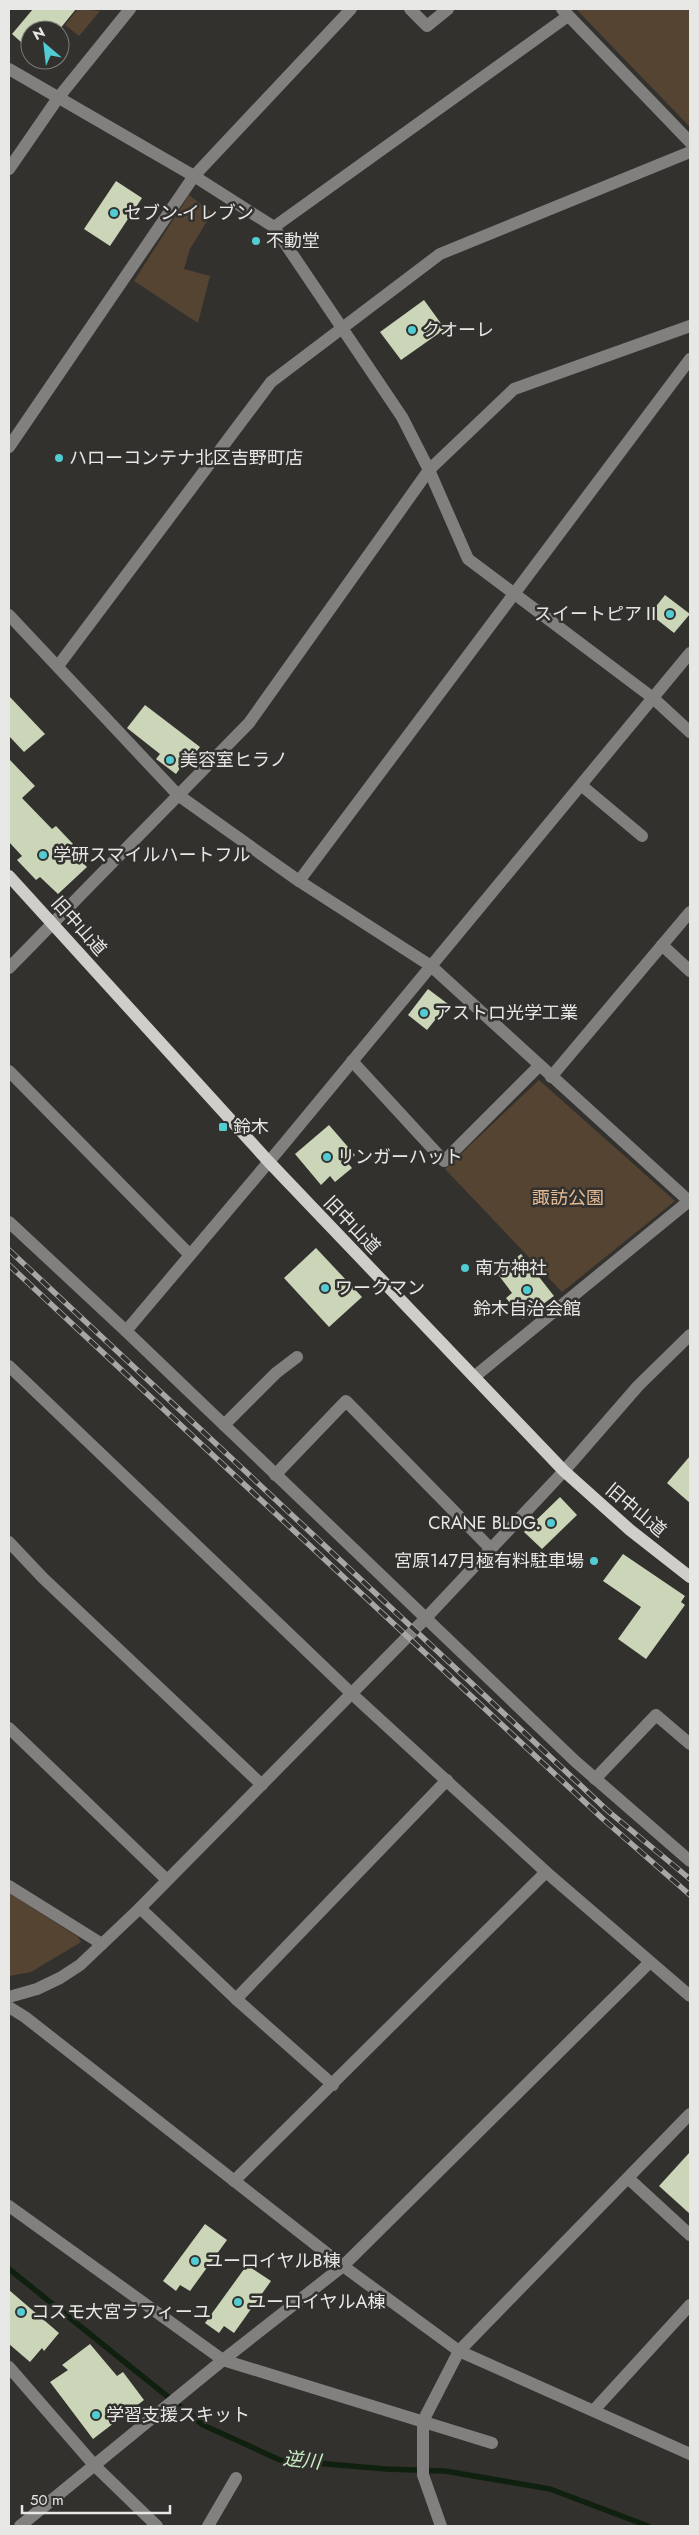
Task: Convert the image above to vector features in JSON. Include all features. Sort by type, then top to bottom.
[{"type":"main road","name":"旧中山道","points":[[9,876],[269,1162],[564,1471],[630,1530],[690,1577]]},
{"type":"street","points":[[9,168],[58,98],[130,9]]},
{"type":"street","points":[[9,447],[194,176],[351,9]]},
{"type":"street","points":[[410,9],[427,26],[448,9]]},
{"type":"street","points":[[274,227],[565,12],[690,142]]},
{"type":"street","points":[[9,69],[194,176],[274,227],[402,417],[429,470],[468,560],[653,698],[690,732]]},
{"type":"street","points":[[58,666],[272,382],[440,254],[690,152]]},
{"type":"street","points":[[9,968],[249,723],[429,470],[514,389],[690,326]]},
{"type":"street","points":[[300,881],[690,359]]},
{"type":"street","points":[[9,614],[178,795],[300,881],[431,966],[538,1066],[690,1202],[474,1377]]},
{"type":"street","points":[[126,1330],[269,1162],[690,653]]},
{"type":"street","points":[[581,785],[642,836]]},
{"type":"street","points":[[551,1077],[690,912]]},
{"type":"street","points":[[662,944],[690,970]]},
{"type":"street","points":[[352,1061],[444,1161],[538,1066]]},
{"type":"street","points":[[9,1071],[190,1255]]},
{"type":"street","points":[[9,1222],[126,1330],[425,1620],[595,1779],[690,1861]]},
{"type":"street","points":[[9,1997],[60,1978],[80,1965],[140,1908],[425,1620],[564,1471],[638,1386],[690,1335]]},
{"type":"street","points":[[224,1425],[276,1373],[297,1357]]},
{"type":"street","points":[[9,1366],[352,1694],[448,1780],[546,1872],[690,1996]]},
{"type":"street","points":[[276,1475],[346,1401],[491,1549]]},
{"type":"street","points":[[9,1542],[43,1578],[262,1785]]},
{"type":"street","points":[[595,1779],[656,1716],[690,1744]]},
{"type":"street","points":[[9,1728],[167,1880]]},
{"type":"street","points":[[236,1999],[448,1780]]},
{"type":"street","points":[[234,2181],[546,1872]]},
{"type":"street","points":[[9,1886],[102,1944]]},
{"type":"street","points":[[140,1908],[236,1999],[333,2085]]},
{"type":"street","points":[[9,2520],[18,2526],[95,2466],[223,2360],[344,2266],[650,1962]]},
{"type":"street","points":[[9,2007],[25,2017],[344,2266],[459,2350],[690,2454]]},
{"type":"street","points":[[441,2526],[422,2475],[423,2421],[459,2350],[690,2114]]},
{"type":"street","points":[[628,2178],[690,2234]]},
{"type":"street","points":[[9,2206],[223,2360],[492,2443]]},
{"type":"street","points":[[594,2410],[690,2305]]},
{"type":"street","points":[[9,2367],[95,2466],[157,2526]]},
{"type":"street","points":[[208,2526],[236,2478]]},
{"type":"green space","points":[[78,9],[100,11],[79,36],[70,29],[69,20]]},
{"type":"green space","points":[[576,9],[690,9],[690,127]]},
{"type":"green space","points":[[189,195],[212,213],[190,249],[184,269],[210,276],[198,323],[134,281]]},
{"type":"green space","name":"諏訪公園","points":[[539,1080],[675,1201],[562,1292],[445,1169]]},
{"type":"green space","points":[[9,1893],[78,1937],[81,1942],[31,1972],[9,1976]]},
{"type":"building","points":[[33,9],[76,9],[67,20],[24,20]]},
{"type":"building","points":[[20,24],[20,41],[12,34]]},
{"type":"building","points":[[116,181],[142,198],[110,246],[84,229]]},
{"type":"building","name":"クオーレ","points":[[424,300],[445,329],[401,360],[380,332]]},
{"type":"building","name":"スイートピアⅡ","points":[[665,595],[690,614],[674,633],[650,614]]},
{"type":"building","points":[[9,696],[45,734],[24,752],[9,736]]},
{"type":"building","points":[[145,705],[200,747],[190,760],[187,758],[176,774],[156,759],[160,754],[127,728]]},
{"type":"building","points":[[9,759],[35,786],[22,798],[52,829],[56,826],[73,844],[68,848],[87,867],[58,894],[40,877],[36,880],[17,860],[22,856],[9,842]]},
{"type":"building","points":[[428,989],[448,1004],[427,1030],[408,1015]]},
{"type":"building","points":[[329,1125],[355,1155],[347,1162],[352,1168],[335,1182],[330,1176],[321,1185],[295,1154]]},
{"type":"building","points":[[316,1248],[362,1297],[329,1327],[284,1278]]},
{"type":"building","points":[[521,1254],[554,1296],[523,1319],[506,1298],[512,1293],[497,1273]]},
{"type":"building","points":[[690,1456],[690,1503],[667,1483]]},
{"type":"building","name":"CRANE BLDG.","points":[[560,1497],[577,1515],[542,1549],[524,1532]]},
{"type":"building","points":[[623,1554],[685,1596],[681,1602],[685,1605],[646,1659],[618,1639],[641,1607],[603,1581]]},
{"type":"building","points":[[690,2152],[690,2214],[659,2186]]},
{"type":"building","name":"ユーロイヤルB棟","points":[[205,2224],[227,2240],[190,2291],[180,2285],[176,2291],[163,2281]]},
{"type":"building","name":"ユーロイヤルA棟","points":[[247,2265],[271,2281],[234,2333],[224,2326],[219,2333],[205,2323]]},
{"type":"building","name":"コスモ大宮ラフィーユ","points":[[9,2290],[59,2333],[44,2351],[42,2348],[30,2362],[9,2344]]},
{"type":"building","points":[[90,2344],[117,2376],[123,2372],[144,2400],[93,2439],[50,2382],[68,2370],[62,2365]]},
{"type":"waterway","name":"逆川","points":[[9,2269],[203,2425],[280,2460],[386,2469],[445,2471],[550,2489],[648,2526]]},
{"type":"railway","points":[[9,1250],[608,1811],[690,1879]]},
{"type":"railway","points":[[9,1265],[603,1819],[690,1895]]},
{"type":"place","name":"セブン-イレブン","points":[[114,213]]},
{"type":"place","name":"不動堂","points":[[256,241]]},
{"type":"place","name":"クオーレ","points":[[412,330]]},
{"type":"place","name":"ハローコンテナ北区吉野町店","points":[[59,458]]},
{"type":"place","name":"スイートピアⅡ","points":[[670,614]]},
{"type":"place","name":"美容室ヒラノ","points":[[170,760]]},
{"type":"place","name":"学研スマイルハートフル","points":[[43,855]]},
{"type":"place","name":"アストロ光学工業","points":[[424,1013]]},
{"type":"place","name":"鈴木","points":[[223,1127]]},
{"type":"place","name":"リンガーハット","points":[[327,1157]]},
{"type":"place","name":"南方神社","points":[[465,1268]]},
{"type":"place","name":"ワークマン","points":[[325,1288]]},
{"type":"place","name":"鈴木自治会館","points":[[527,1290]]},
{"type":"place","name":"CRANE BLDG.","points":[[551,1523]]},
{"type":"place","name":"宮原147月極有料駐車場","points":[[594,1561]]},
{"type":"place","name":"ユーロイヤルB棟","points":[[195,2261]]},
{"type":"place","name":"ユーロイヤルA棟","points":[[238,2302]]},
{"type":"place","name":"コスモ大宮ラフィーユ","points":[[21,2312]]},
{"type":"place","name":"学習支援スキット","points":[[96,2415]]}]
